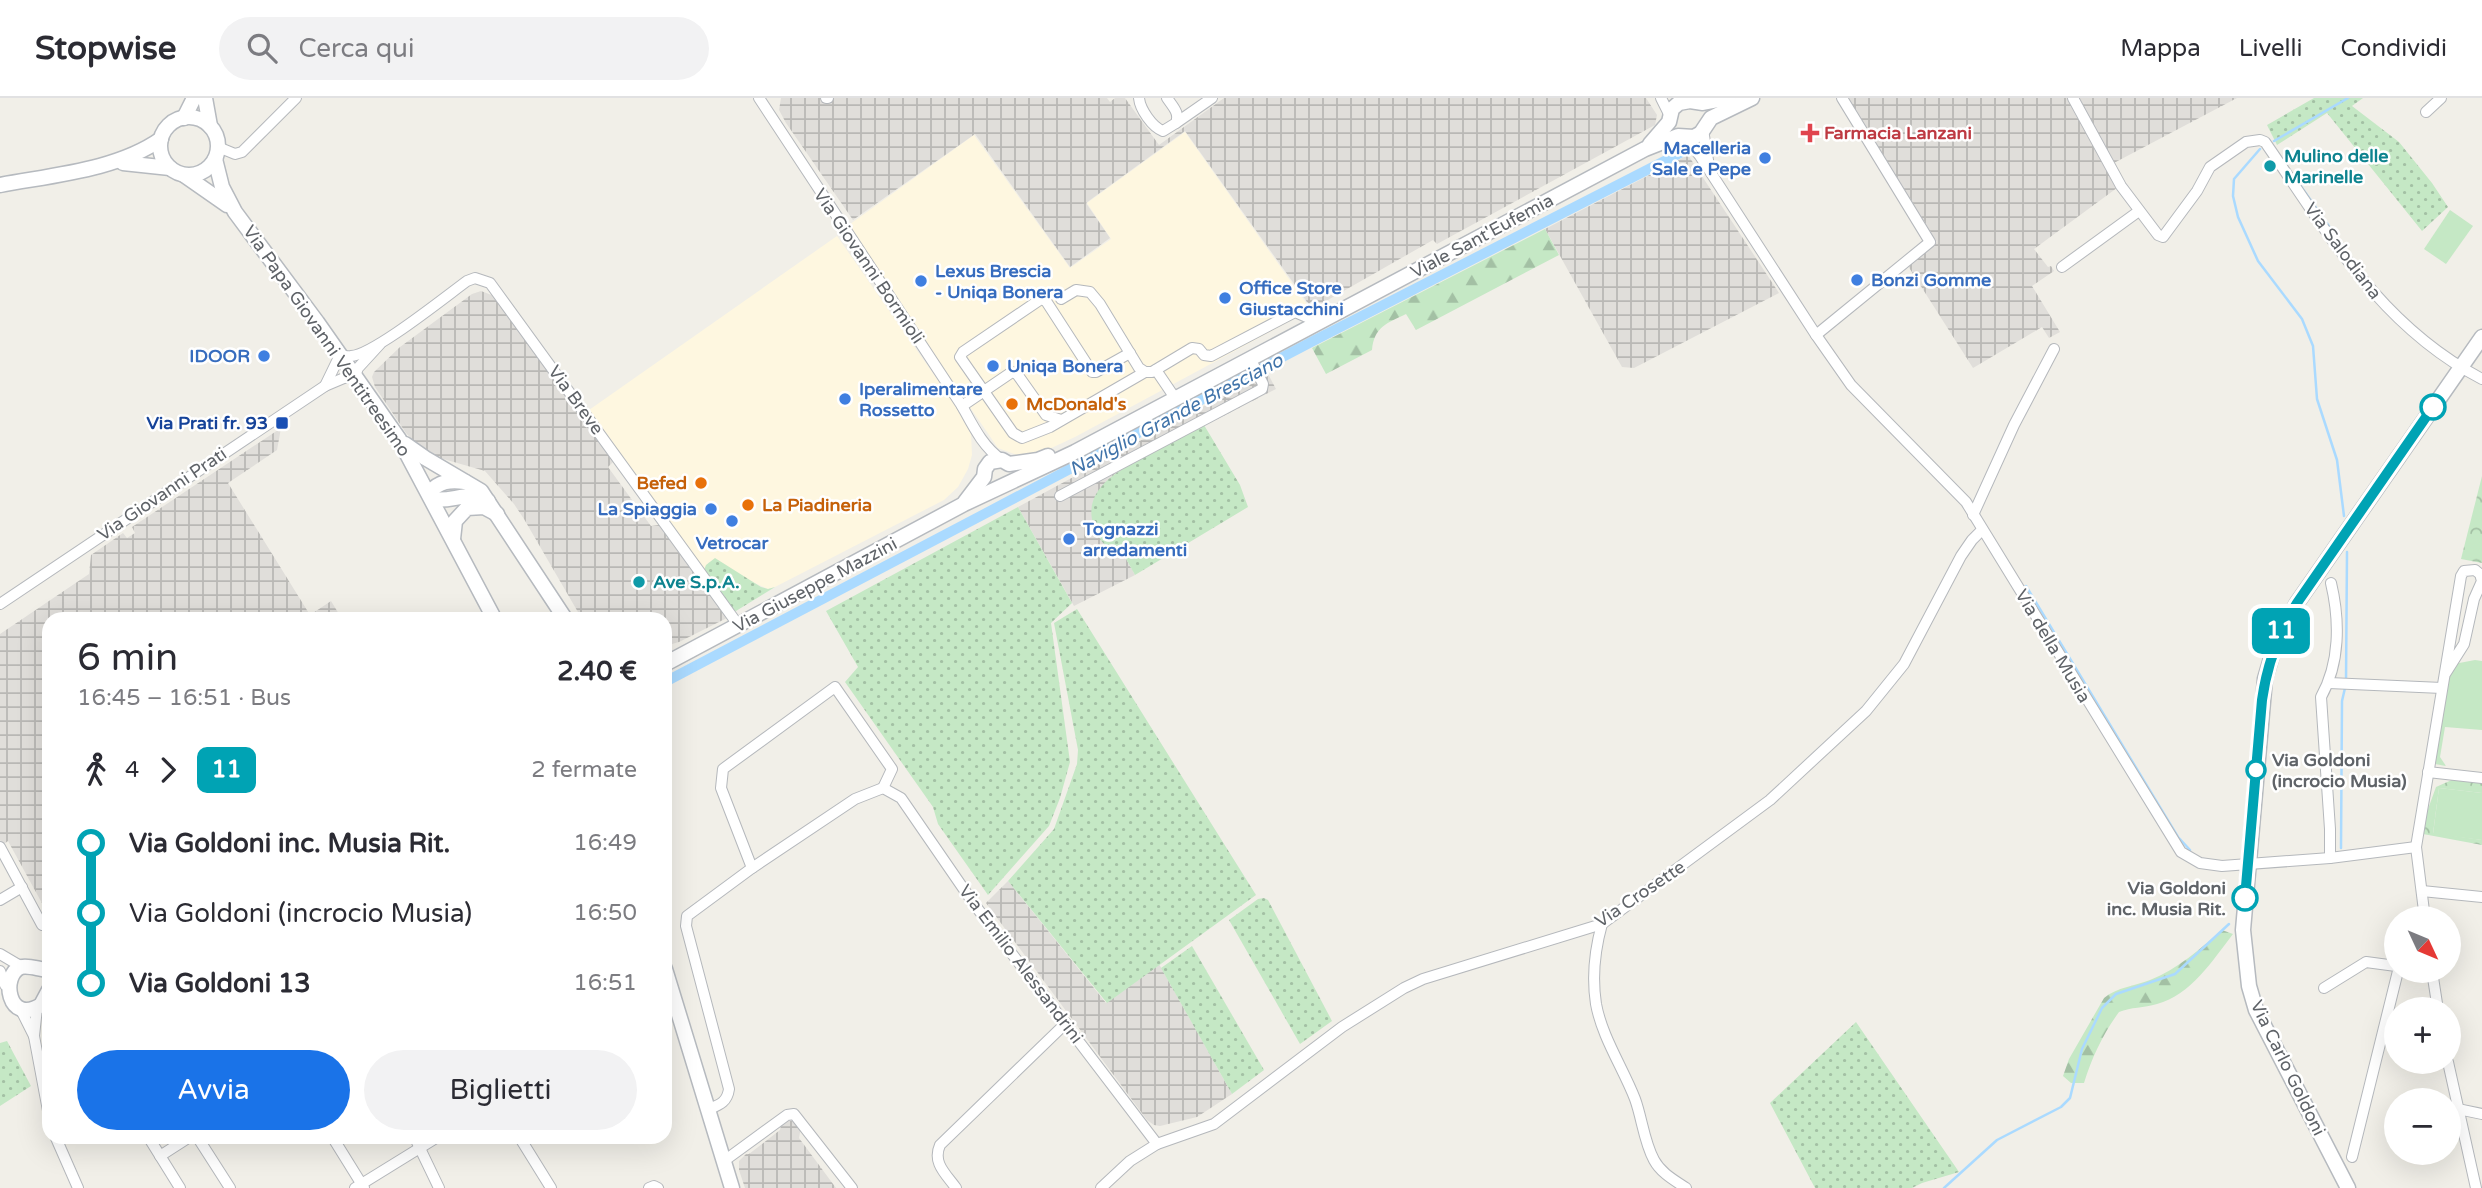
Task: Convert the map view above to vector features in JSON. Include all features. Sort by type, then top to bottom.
[{"type":"street","points":[[184,118],[194,98]]},
{"type":"street","points":[[205,98],[210,126],[218,140],[217,153],[205,171],[190,175],[176,171],[162,155],[162,139],[169,125],[184,118],[198,119],[210,126]]},
{"type":"street","points":[[217,153],[242,152],[296,98]]},
{"type":"street","name":"Via Giovanni Bormioli","points":[[759,98],[978,434]]},
{"type":"street","points":[[1139,98],[1140,106],[1156,128],[1167,130],[1176,118],[1192,112],[1212,98]]},
{"type":"street","points":[[1167,98],[1176,118]]},
{"type":"street","points":[[1661,98],[1672,130],[1682,137]]},
{"type":"street","name":"Viale Sant'Eufemia","points":[[1645,149],[1669,118],[1675,105],[1729,98]]},
{"type":"street","name":"Viale Sant'Eufemia","points":[[1004,486],[1065,457],[1175,398],[1253,362],[1318,322],[1645,149],[1682,137],[1697,136],[1719,113],[1752,98]]},
{"type":"street","points":[[1816,335],[1930,242],[1842,98]]},
{"type":"street","points":[[2062,267],[2139,211],[2121,186],[2073,98]]},
{"type":"street","points":[[2426,112],[2441,98]]},
{"type":"street","points":[[1691,101],[1705,113],[1705,126]]},
{"type":"street","name":"Via della Musia","points":[[1705,126],[1710,173]]},
{"type":"street","name":"Via della Musia","points":[[1682,137],[1700,156],[1816,335],[1852,385],[1958,491],[2175,846],[2188,858],[2200,863],[2248,865],[2416,847]]},
{"type":"street","name":"Via Papa Giovanni Ventitreesimo","points":[[0,185],[108,164],[136,155],[162,139]]},
{"type":"street","name":"Via Salodiana","points":[[2139,211],[2162,237],[2197,191],[2210,167],[2246,142],[2265,142],[2355,271],[2402,324],[2460,368],[2482,379]]},
{"type":"street","name":"Via Papa Giovanni Ventitreesimo","points":[[217,153],[222,187],[235,212],[399,439],[491,612]]},
{"type":"street","name":"Via Papa Giovanni Ventitreesimo","points":[[108,164],[140,164],[176,171],[205,188],[235,212]]},
{"type":"street","name":"Via Breve","points":[[380,344],[467,281],[475,278],[490,283],[739,626]]},
{"type":"street","points":[[1060,299],[1076,290],[1090,292],[1140,370],[1151,371],[1175,398]]},
{"type":"street","points":[[1130,353],[1092,372],[1046,301],[1039,299],[961,354],[961,360],[1015,436],[1022,438],[1051,427],[1192,348],[1211,356],[1295,312],[1318,322]]},
{"type":"street","name":"Via Carlo Goldoni","points":[[2348,1188],[2256,1010],[2249,986],[2243,930],[2264,679],[2284,624],[2297,603],[2482,337]]},
{"type":"street","points":[[325,386],[340,355],[350,357],[380,344]]},
{"type":"street","points":[[355,376],[358,368],[380,344]]},
{"type":"street","points":[[1973,515],[2014,425],[2054,349]]},
{"type":"street","points":[[1060,496],[1260,391],[1263,387],[1253,362]]},
{"type":"street","points":[[962,406],[1009,373],[1014,373],[1046,415],[1061,420]]},
{"type":"street","name":"Via Giovanni Prati","points":[[0,604],[325,386],[355,376]]},
{"type":"street","points":[[1038,431],[1044,426],[1046,415]]},
{"type":"street","name":"Viale Sant'Eufemia","points":[[985,473],[990,462],[1038,460],[1115,429]]},
{"type":"street","points":[[978,434],[989,450],[1005,462],[1012,472],[1004,486],[991,486],[985,473],[978,434]]},
{"type":"street","points":[[399,439],[425,458],[481,491],[561,612]]},
{"type":"street","name":"Via Giuseppe Mazzini","points":[[964,504],[985,473]]},
{"type":"street","points":[[470,483],[445,481],[436,486],[431,496],[444,500],[473,495],[495,509]]},
{"type":"street","name":"Via Giuseppe Mazzini","points":[[672,660],[964,504],[1004,486]]},
{"type":"street","points":[[453,540],[455,521],[467,508],[495,509]]},
{"type":"street","name":"Via Crosette","points":[[1101,1188],[1130,1161],[1157,1143],[1214,1124],[1342,1027],[1404,988],[1423,979],[1602,924],[1770,800],[1866,711],[1904,664],[1961,556],[1982,530]]},
{"type":"street","points":[[2424,906],[2416,847],[2461,576],[2464,571],[2475,570],[2482,581],[2474,599],[2468,634],[2445,674]]},
{"type":"street","points":[[2330,858],[2321,698],[2333,669],[2338,623],[2331,583]]},
{"type":"street","points":[[2329,684],[2442,688]]},
{"type":"street","points":[[707,1110],[723,1103],[728,1097],[729,1089],[685,920],[690,912],[855,799],[883,788],[892,769],[835,687],[723,769],[720,788],[752,868]]},
{"type":"street","points":[[2428,772],[2482,778]]},
{"type":"street","name":"Via Emilio Alessandrini","points":[[883,788],[901,798],[974,904],[1157,1143]]},
{"type":"street","points":[[0,847],[42,925]]},
{"type":"street","points":[[0,900],[22,887]]},
{"type":"street","points":[[2422,891],[2482,897]]},
{"type":"street","points":[[1602,924],[1597,940],[1596,1006],[1635,1100],[1654,1161],[1674,1185],[1686,1188]]},
{"type":"street","points":[[0,954],[22,967],[42,970]]},
{"type":"street","points":[[2324,988],[2366,962],[2384,964]]},
{"type":"street","points":[[22,967],[9,975],[2,986],[12,1009],[34,1036]]},
{"type":"street","points":[[2352,1157],[2395,984]]},
{"type":"street","points":[[672,990],[732,1188]]},
{"type":"street","points":[[672,1002],[679,1010]]},
{"type":"street","points":[[12,1009],[37,1008],[42,1004]]},
{"type":"street","points":[[37,1008],[34,1036],[42,1079]]},
{"type":"street","points":[[956,1188],[938,1162],[940,1144],[1066,1023]]},
{"type":"street","points":[[2461,1110],[2482,1114]]},
{"type":"street","points":[[724,1161],[787,1115],[794,1114],[852,1188]]},
{"type":"street","points":[[2461,1122],[2476,1188]]},
{"type":"street","points":[[61,1144],[78,1188]]},
{"type":"street","points":[[153,1144],[180,1188]]},
{"type":"street","points":[[160,1156],[179,1144]]},
{"type":"street","points":[[202,1144],[230,1188]]},
{"type":"street","points":[[336,1144],[360,1187],[414,1144]]},
{"type":"street","points":[[418,1144],[439,1188]]},
{"type":"street","points":[[524,1144],[551,1188]]},
{"type":"street","points":[[649,1188],[658,1188]]},
{"type":"shaded area","points":[[781,98],[1107,98],[1110,102],[1115,98],[1125,98],[1159,145],[1224,98],[1646,98],[1657,115],[1655,125],[1437,244],[1433,240],[1312,309],[1185,131],[1086,203],[1110,238],[1070,267],[975,134],[853,220],[786,123],[779,110]]},
{"type":"shaded area","points":[[1848,98],[2072,98],[2121,185],[2034,249],[2054,271],[2032,286],[2060,332],[2049,338],[2042,327],[1973,368],[1908,266],[1937,242]]},
{"type":"shaded area","points":[[2078,98],[2237,98],[2112,164]]},
{"type":"shaded area","points":[[1185,132],[1311,310],[1045,451],[1029,456],[998,448],[846,227],[974,135],[1070,268],[1111,239],[1087,203]]},
{"type":"shaded area","points":[[1688,155],[1779,293],[1634,368],[1622,367],[1545,229]]},
{"type":"shaded area","points":[[837,236],[953,402],[971,434],[972,455],[958,487],[944,500],[768,589],[709,562],[704,570],[589,410]]},
{"type":"shaded area","points":[[481,291],[494,296],[613,462],[608,467],[651,526],[659,525],[727,618],[672,644],[672,612],[578,612],[524,519],[485,471],[433,456],[420,448],[406,433],[375,387],[372,377],[374,372],[400,347],[472,294]]},
{"type":"shaded area","points":[[1267,372],[1276,389],[1116,471],[1120,548],[1135,575],[1074,606],[1018,507]]},
{"type":"shaded area","points":[[281,428],[277,450],[228,483],[308,612],[42,612],[42,903],[8,841],[3,845],[0,840],[0,634],[89,574],[91,555],[123,533],[127,538],[135,533],[132,527]]},
{"type":"shaded area","points":[[331,601],[338,612],[314,612]]},
{"type":"shaded area","points":[[1008,881],[1106,1003],[1159,964],[1232,1094],[1197,1117],[1160,1126],[1147,1120],[986,903]]},
{"type":"shaded area","points":[[794,1121],[801,1127],[799,1138],[836,1188],[745,1188],[739,1161],[780,1130],[781,1125]]},
{"type":"green space","points":[[2314,98],[2363,98],[2352,106],[2399,142],[2448,207],[2422,231],[2327,113],[2277,145],[2267,125]]},
{"type":"green space","points":[[2450,210],[2473,226],[2446,264],[2424,249]]},
{"type":"green space","points":[[1545,229],[1559,255],[1416,330],[1406,314],[1393,320],[1375,336],[1372,350],[1326,374],[1312,348]]},
{"type":"green space","points":[[1204,425],[1240,485],[1248,507],[1135,575],[1120,548],[1107,546],[1099,537],[1092,521],[1092,507],[1096,495],[1103,484],[1126,467]]},
{"type":"green space","points":[[2482,476],[2482,563],[2461,559]]},
{"type":"green space","points":[[1018,507],[1072,603],[1051,623],[1070,762],[1049,826],[988,895],[938,824],[933,807],[845,682],[858,667],[826,611]]},
{"type":"green space","points":[[715,558],[761,587],[775,587],[736,611],[732,610],[704,570]]},
{"type":"green space","points":[[1077,609],[1256,895],[1107,1003],[1008,881],[1054,829],[1077,764],[1078,750],[1054,623]]},
{"type":"green space","points":[[2482,661],[2482,730],[2445,727],[2440,757],[2446,766],[2435,764],[2434,755],[2449,671],[2454,664]]},
{"type":"green space","points":[[2454,779],[2482,783],[2482,793],[2439,788],[2433,833],[2482,840],[2482,845],[2423,834],[2424,820],[2436,787]]},
{"type":"green space","points":[[2439,788],[2482,793],[2482,840],[2433,834]]},
{"type":"green space","points":[[1258,899],[1268,900],[1332,1021],[1300,1044],[1229,920]]},
{"type":"green space","points":[[2222,930],[2233,934],[2209,966],[2180,993],[2169,1000],[2119,1012],[2098,1046],[2084,1083],[2071,1083],[2063,1076],[2069,1059],[2104,998],[2115,991],[2150,980],[2170,970]]},
{"type":"green space","points":[[1192,946],[1264,1070],[1232,1094],[1161,968]]},
{"type":"green space","points":[[1856,1022],[1959,1172],[1912,1188],[1815,1188],[1770,1103]]},
{"type":"green space","points":[[7,1041],[31,1086],[0,1106],[0,1043]]},
{"type":"waterway","points":[[2274,141],[2348,98]]},
{"type":"waterway","name":"Naviglio Grande Bresciano","points":[[672,678],[1315,340],[1688,149]]},
{"type":"waterway","points":[[2260,149],[2234,179],[2233,196],[2238,217],[2258,261],[2302,319],[2313,346],[2317,399],[2337,460],[2344,516]]},
{"type":"waterway","points":[[2293,175],[2345,249]]},
{"type":"waterway","points":[[2346,681],[2347,552]]},
{"type":"waterway","points":[[2026,586],[2178,837],[2190,850]]},
{"type":"waterway","points":[[2341,848],[2342,701],[2345,688]]},
{"type":"waterway","points":[[1944,1188],[1997,1140],[2061,1107],[2070,1098],[2082,1049],[2102,1008],[2116,994],[2175,974],[2229,924]]},
{"type":"bus line","name":"11","points":[[2245,898],[2264,679],[2275,645],[2297,603],[2433,407]]},
{"type":"place","name":"Farmacia Lanzani","points":[[1810,133]]},
{"type":"place","name":"Macelleria Sale e Pepe","points":[[1765,158]]},
{"type":"place","name":"Mulino delle Marinelle","points":[[2270,166]]},
{"type":"place","name":"Bonzi Gomme","points":[[1857,280]]},
{"type":"place","name":"Lexus Brescia - Uniqa Bonera","points":[[921,281]]},
{"type":"place","name":"Office Store Giustacchini","points":[[1225,298]]},
{"type":"place","name":"IDOOR","points":[[264,356]]},
{"type":"place","name":"Uniqa Bonera","points":[[993,366]]},
{"type":"place","name":"Iperalimentare Rossetto","points":[[845,399]]},
{"type":"place","name":"McDonald's","points":[[1012,404]]},
{"type":"place","name":"Via Prati fr. 93","points":[[282,423]]},
{"type":"place","name":"Befed","points":[[701,483]]},
{"type":"place","name":"La Piadineria","points":[[748,505]]},
{"type":"place","name":"La Spiaggia","points":[[711,509]]},
{"type":"place","name":"Vetrocar","points":[[732,521]]},
{"type":"place","name":"Tognazzi arredamenti","points":[[1069,539]]},
{"type":"place","name":"Ave S.p.A.","points":[[639,582]]},
{"type":"place","name":"Via Goldoni (incrocio Musia)","points":[[2256,770]]},
{"type":"place","name":"Via Goldoni inc. Musia Rit.","points":[[2245,898]]}]
